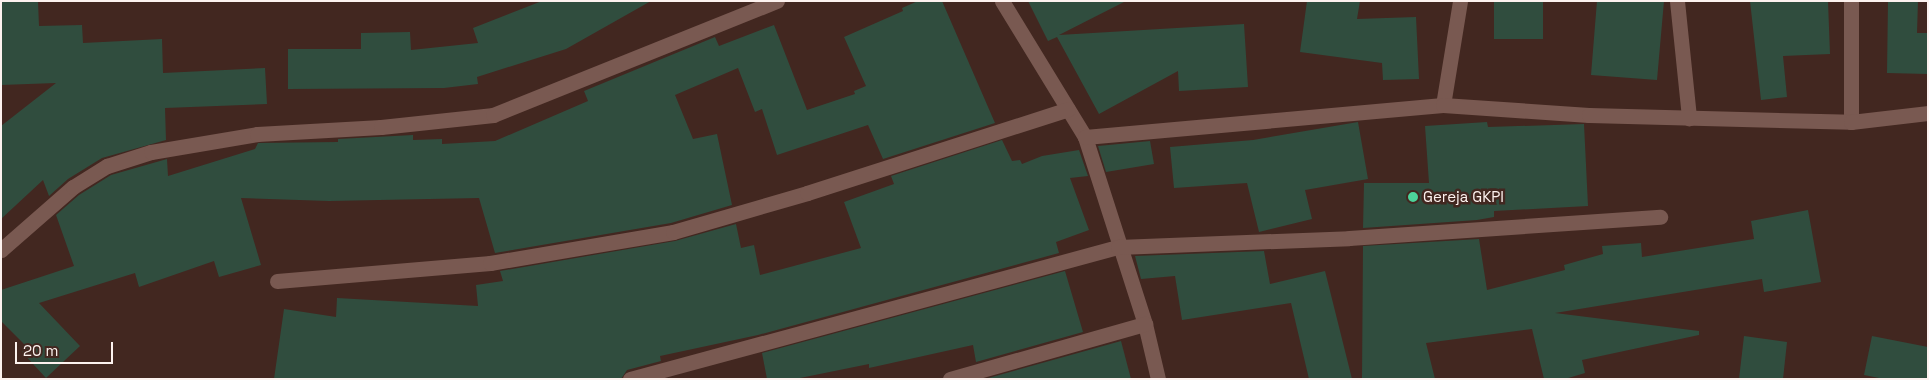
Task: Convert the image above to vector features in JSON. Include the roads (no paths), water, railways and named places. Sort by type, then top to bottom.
[{"type":"street","points":[[1,250],[73,187],[107,166],[151,152],[257,134],[381,127],[493,114],[777,1]]},
{"type":"street","points":[[1002,1],[1085,136],[1118,247],[1145,324],[1158,379]]},
{"type":"street","points":[[1443,105],[1460,1]]},
{"type":"street","points":[[1677,1],[1689,118]]},
{"type":"street","points":[[1851,1],[1851,122]]},
{"type":"street","points":[[1085,136],[1443,105],[1689,118],[1851,122],[1928,113]]},
{"type":"street","points":[[277,281],[490,263],[673,232],[807,193],[1068,109]]},
{"type":"street","points":[[630,379],[1118,247],[1349,238],[1660,217]]},
{"type":"street","points":[[950,379],[1145,324]]},
{"type":"place","name":"Gereja GKPI","points":[[1413,197]]}]
